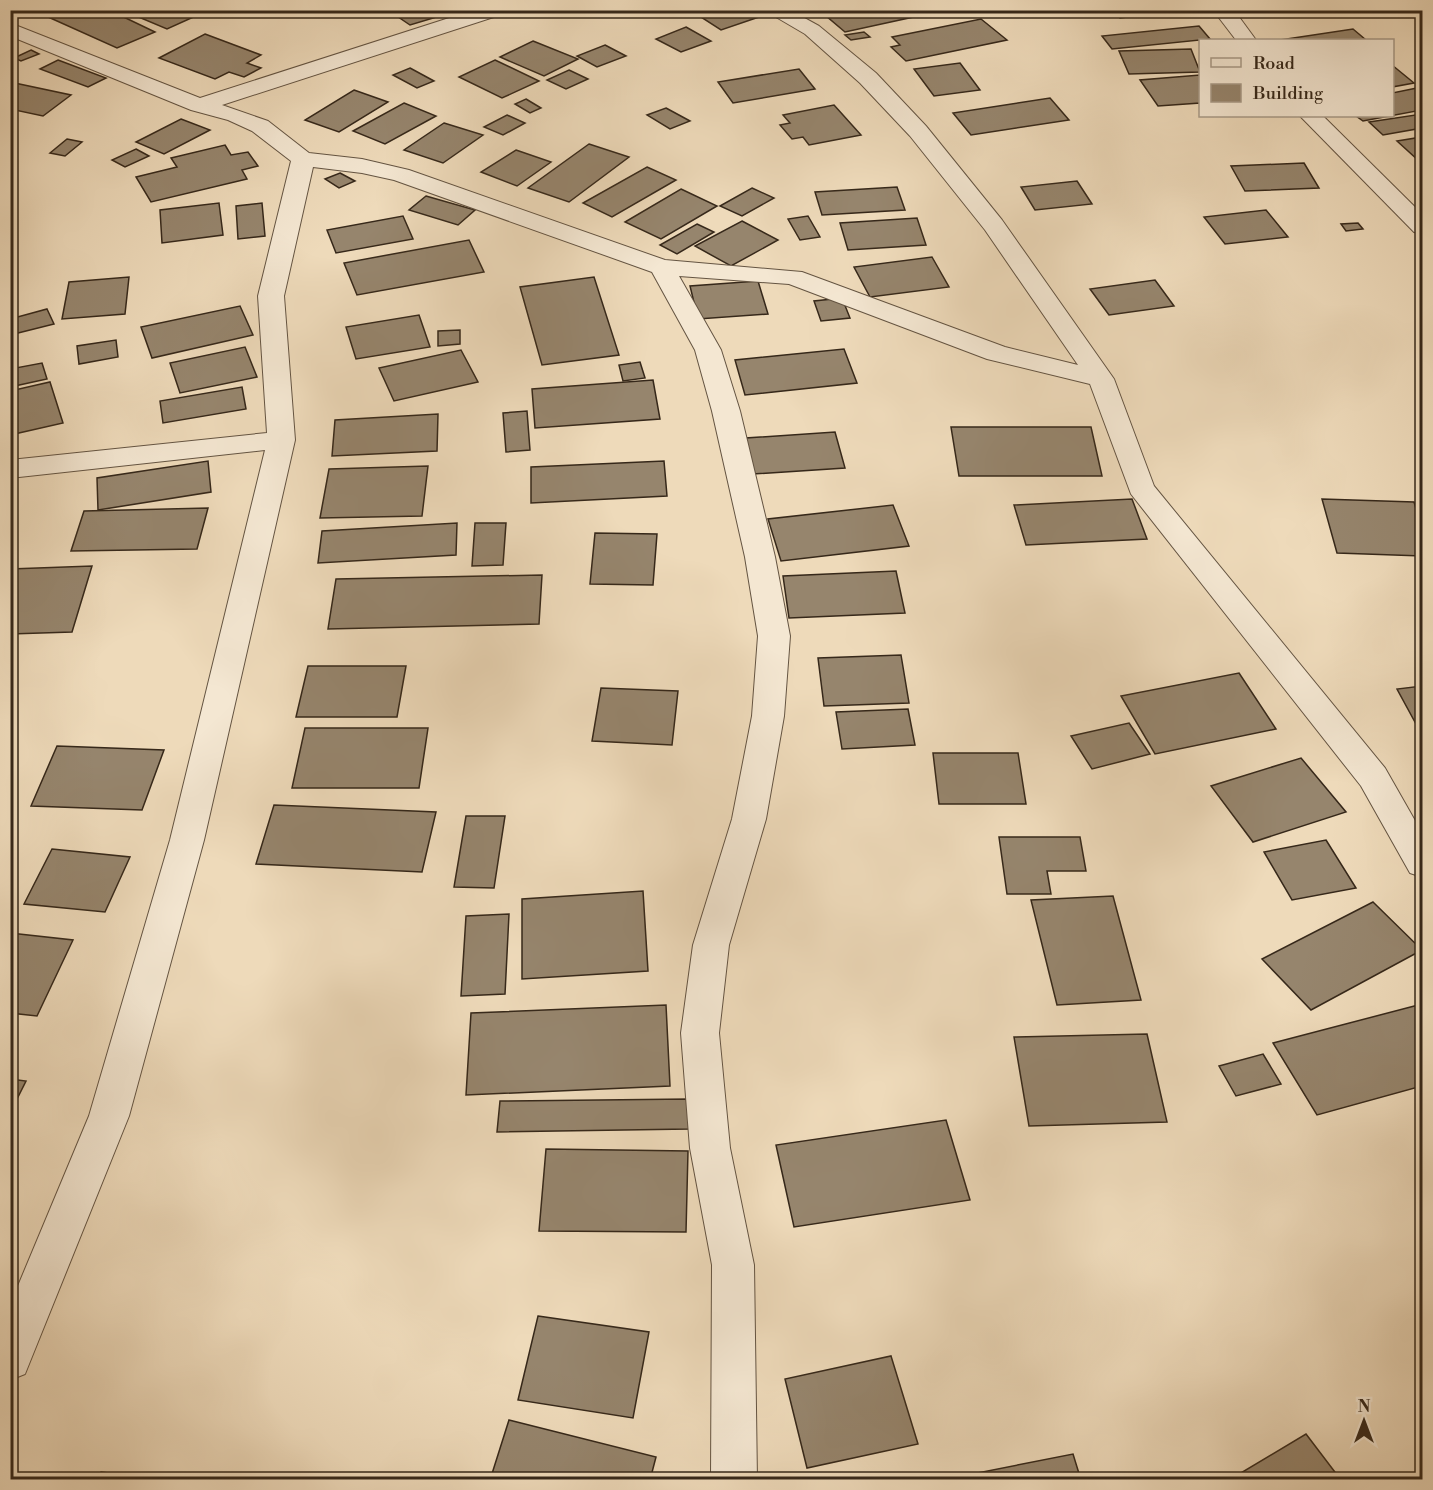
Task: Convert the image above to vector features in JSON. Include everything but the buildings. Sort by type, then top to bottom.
[{"type":"street","points":[[10,13],[15,10]]},
{"type":"street","points":[[199,105],[496,10]]},
{"type":"street","points":[[774,10],[812,30],[868,78],[918,132],[994,225],[1101,379],[1141,488],[1373,777],[1422,863]]},
{"type":"street","points":[[1223,10],[1245,39]]},
{"type":"street","points":[[10,29],[199,105],[236,115],[260,126],[303,159],[362,166],[401,175],[662,267],[793,277],[996,353],[1101,379]]},
{"type":"street","points":[[1312,117],[1422,227]]},
{"type":"street","points":[[10,1359],[109,1116],[187,840],[281,440],[271,296],[303,159]]},
{"type":"street","points":[[662,267],[708,350],[726,411],[758,546],[774,636],[766,728],[749,819],[711,945],[700,1033],[710,1148],[733,1265],[734,1479]]},
{"type":"street","points":[[10,469],[281,440]]}]
